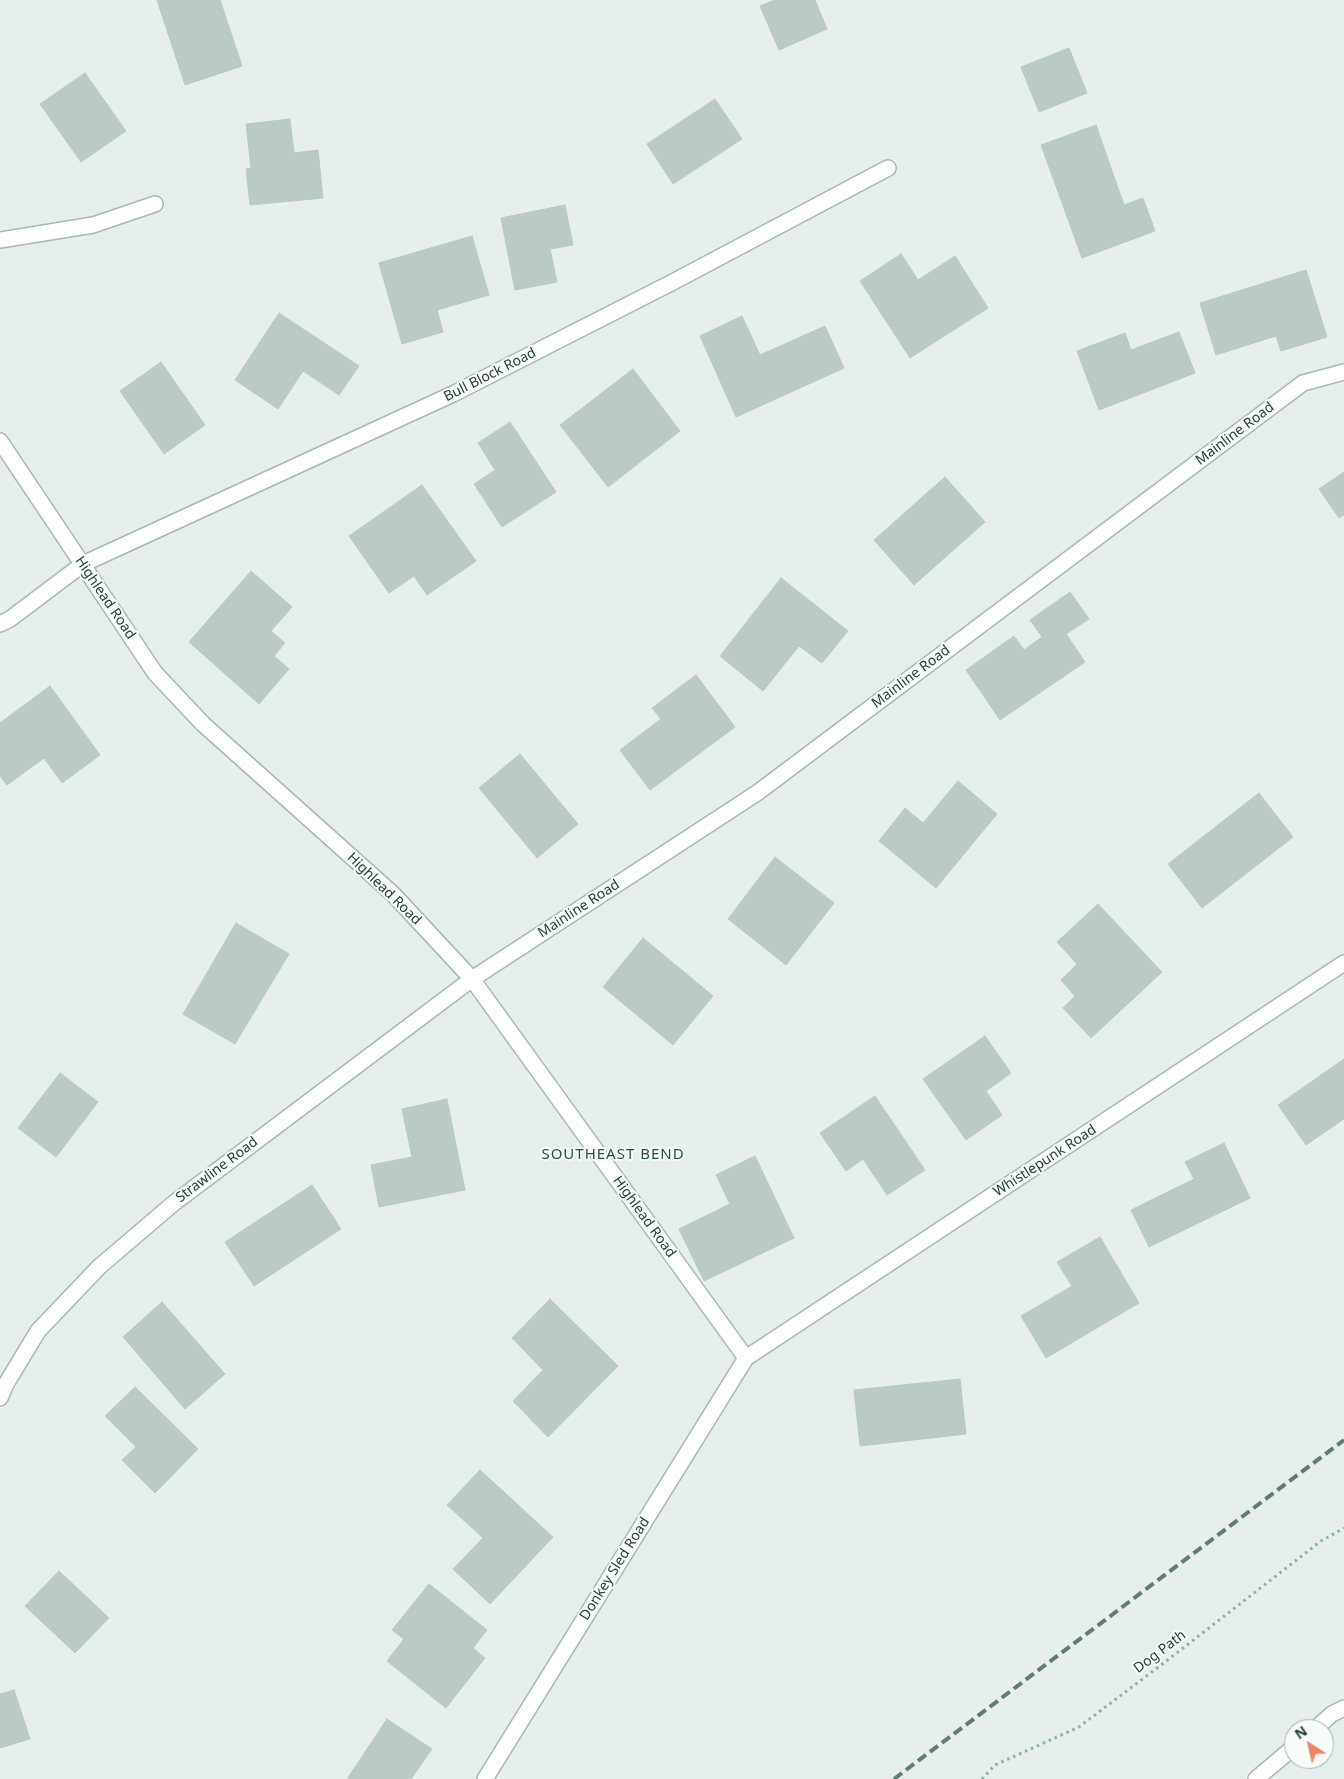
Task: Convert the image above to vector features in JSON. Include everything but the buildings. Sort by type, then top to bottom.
[{"type":"street","name":"Bull Block Road","points":[[0,624],[10,619],[83,564],[453,394],[670,283],[888,168]]},
{"type":"street","points":[[0,240],[93,225],[155,204]]},
{"type":"street","name":"Mainline Road","points":[[472,979],[757,793],[1303,383],[1344,372]]},
{"type":"street","name":"Highlead Road","points":[[0,442],[155,673],[203,724],[392,894],[472,979],[746,1358]]},
{"type":"street","name":"Whistlepunk Road","points":[[746,1358],[1344,963]]},
{"type":"street","name":"Strawline Road","points":[[0,1398],[6,1384],[38,1331],[99,1267],[174,1203],[472,979]]},
{"type":"street","name":"Donkey Sled Road","points":[[485,1779],[746,1358]]},
{"type":"street","points":[[1326,1719],[1344,1708]]},
{"type":"street","points":[[1256,1779],[1284,1755]]},
{"type":"path","name":"Dog Path","points":[[982,1779],[995,1765],[1079,1727],[1321,1542],[1344,1528]]},
{"type":"railway","points":[[894,1779],[1344,1440]]},
{"type":"district","name":"SOUTHEAST BEND","points":[[613,1155]]}]
